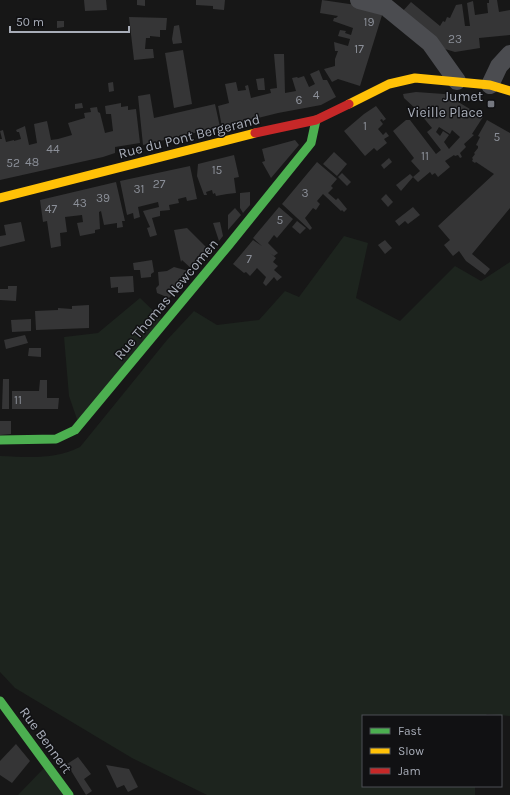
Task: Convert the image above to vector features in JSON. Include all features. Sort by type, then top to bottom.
[{"type":"street","points":[[359,0],[386,7],[430,43],[457,81]]},
{"type":"street","points":[[490,85],[499,66],[510,54]]},
{"type":"street","name":"Rue du Pont Bergerand","points":[[0,198],[284,126],[316,120],[389,84],[415,78],[490,85],[510,91]]},
{"type":"street","name":"Rue Thomas Newcomen","points":[[0,440],[56,439],[75,430],[228,246],[311,143],[316,120]]},
{"type":"street","name":"Rue Bennert","points":[[0,701],[69,795]]},
{"type":"shaded area","points":[[344,236],[368,243],[356,298],[400,321],[455,266],[481,281],[510,262],[510,716],[487,714],[362,715],[362,787],[475,787],[475,795],[207,795],[132,758],[15,688],[0,672],[0,456],[51,456],[80,447],[167,340],[194,311],[217,325],[259,320],[285,291],[299,297]]},
{"type":"shaded area","points":[[140,298],[165,322],[79,425],[69,396],[64,337],[98,333]]},
{"type":"shaded area","points":[[47,765],[69,795],[18,795]]},
{"type":"building","points":[[84,0],[106,0],[107,10],[85,11]]},
{"type":"building","points":[[137,0],[145,0],[145,6],[137,5]]},
{"type":"building","points":[[196,0],[225,0],[224,10],[213,9],[213,6],[196,5]]},
{"type":"building","points":[[322,0],[363,6],[383,12],[360,86],[338,79],[332,82],[324,69],[335,66],[335,59],[338,51],[335,51],[334,42],[348,46],[350,39],[338,36],[340,30],[346,31],[345,33],[351,35],[353,28],[333,21],[334,18],[338,16],[320,13]]},
{"type":"building","points":[[489,0],[497,0],[499,12],[510,10],[510,35],[479,38],[480,48],[455,52],[445,49],[402,12],[411,2],[440,26],[443,21],[445,22],[447,17],[450,18],[456,5],[462,4],[465,26],[470,26],[467,3],[473,1],[475,15],[488,13],[487,3],[489,3]]},
{"type":"building","points":[[129,17],[167,18],[166,30],[160,30],[160,37],[150,36],[150,38],[146,38],[145,49],[153,49],[154,58],[134,60]]},
{"type":"building","points":[[57,21],[64,21],[64,27],[57,28]]},
{"type":"building","points":[[179,25],[182,43],[173,44],[172,39],[174,26]]},
{"type":"building","points":[[183,50],[192,104],[174,108],[165,53]]},
{"type":"building","points":[[274,54],[284,54],[285,93],[296,91],[292,78],[304,76],[309,87],[315,84],[310,74],[319,70],[323,80],[327,80],[336,97],[321,105],[278,113],[222,127],[218,106],[229,103],[225,84],[236,82],[238,91],[246,90],[245,86],[248,85],[251,98],[271,93],[270,89],[277,88]]},
{"type":"building","points":[[264,78],[265,90],[258,90],[256,79]]},
{"type":"building","points":[[113,82],[114,91],[109,92],[108,83]]},
{"type":"building","points":[[416,92],[458,95],[455,100],[483,117],[472,134],[474,135],[464,144],[466,147],[460,153],[462,157],[460,158],[458,155],[454,155],[445,161],[450,167],[438,177],[435,173],[432,175],[430,172],[418,182],[413,177],[420,171],[411,161],[414,158],[393,131],[406,120],[410,120],[436,154],[441,150],[427,132],[432,128],[417,110],[404,98],[403,94]],"holes":[[[439,127],[450,134],[452,130],[460,137],[449,149],[444,142],[449,135],[443,131],[440,136],[436,132]]]},
{"type":"building","points":[[150,94],[154,118],[215,104],[220,127],[143,145],[138,96]]},
{"type":"building","points":[[82,103],[83,108],[75,109],[75,104]]},
{"type":"building","points":[[121,103],[121,107],[128,106],[128,110],[136,109],[140,143],[115,147],[115,153],[103,157],[0,180],[0,139],[2,139],[0,131],[3,130],[6,142],[14,141],[21,139],[19,132],[16,130],[25,126],[29,145],[37,143],[34,124],[47,121],[51,140],[58,139],[72,135],[68,123],[85,118],[84,113],[91,112],[90,108],[97,107],[105,133],[113,131],[111,114],[106,114],[105,106]]},
{"type":"building","points":[[376,106],[386,119],[383,121],[382,119],[380,120],[383,124],[378,129],[383,135],[386,132],[389,136],[384,139],[387,143],[377,151],[374,148],[365,156],[344,131]]},
{"type":"building","points":[[487,120],[510,133],[510,208],[472,254],[490,269],[485,275],[466,261],[459,251],[453,256],[444,245],[450,240],[438,226],[494,174],[472,161],[475,154],[474,153],[478,148],[476,145],[480,137],[478,136]]},
{"type":"building","points":[[295,140],[299,145],[271,178],[262,162],[265,161],[262,149]]},
{"type":"building","points":[[334,152],[347,164],[337,176],[323,164]]},
{"type":"building","points":[[234,155],[239,177],[234,178],[236,193],[216,196],[215,193],[213,194],[212,190],[206,192],[207,195],[204,195],[197,176],[198,164]]},
{"type":"building","points":[[389,158],[392,162],[384,169],[381,165]]},
{"type":"building","points":[[317,162],[337,179],[331,186],[333,188],[328,193],[336,200],[338,198],[347,209],[344,212],[342,210],[341,211],[323,194],[317,201],[320,204],[316,210],[313,208],[305,218],[312,228],[310,230],[282,204]]},
{"type":"building","points":[[190,166],[197,199],[187,201],[186,197],[178,199],[179,203],[169,205],[170,210],[160,211],[160,216],[152,218],[157,235],[150,237],[147,228],[150,227],[143,211],[159,207],[158,202],[138,207],[140,217],[134,219],[133,213],[127,215],[120,181]]},
{"type":"building","points":[[342,173],[351,182],[347,186],[338,177]]},
{"type":"building","points":[[410,174],[413,177],[401,191],[396,185]]},
{"type":"building","points":[[116,182],[125,221],[122,221],[123,227],[117,228],[117,223],[104,225],[101,211],[99,212],[100,229],[95,230],[95,233],[80,236],[77,223],[83,222],[82,215],[65,217],[67,232],[60,233],[61,246],[51,248],[47,221],[43,222],[40,200]]},
{"type":"building","points":[[250,192],[250,205],[243,213],[240,208],[240,193]]},
{"type":"building","points":[[386,194],[393,202],[388,207],[381,199]]},
{"type":"building","points":[[279,207],[293,219],[277,238],[274,235],[268,243],[278,253],[274,256],[270,253],[276,258],[273,262],[278,266],[274,270],[282,277],[277,281],[274,277],[266,286],[263,283],[266,277],[257,268],[250,276],[233,264],[253,240],[262,246],[253,238]]},
{"type":"building","points":[[413,207],[420,215],[408,224],[405,221],[399,226],[395,221]]},
{"type":"building","points":[[235,208],[241,215],[228,230],[228,215]]},
{"type":"building","points":[[297,221],[306,228],[300,234],[292,227]]},
{"type":"building","points":[[21,222],[25,241],[0,247],[0,236],[6,235],[4,225]]},
{"type":"building","points":[[220,222],[223,236],[219,241],[213,223]]},
{"type":"building","points":[[187,228],[209,250],[194,271],[182,260],[181,262],[174,230]]},
{"type":"building","points":[[385,240],[392,248],[385,254],[378,245]]},
{"type":"building","points":[[152,260],[154,272],[151,274],[151,277],[141,278],[140,270],[134,270],[133,263]]},
{"type":"building","points":[[174,267],[192,272],[169,298],[157,293],[156,288],[159,285],[158,272],[167,271]]},
{"type":"building","points":[[133,276],[134,292],[118,293],[118,287],[111,288],[110,277]]},
{"type":"building","points":[[8,286],[17,286],[16,301],[0,300],[0,289],[8,289]]},
{"type":"building","points":[[89,305],[89,328],[36,330],[35,311],[58,310],[58,308],[72,309],[72,306]]},
{"type":"building","points":[[31,319],[31,331],[12,332],[11,320]]},
{"type":"building","points":[[25,335],[28,343],[6,349],[4,340]]},
{"type":"building","points":[[29,348],[41,348],[41,357],[28,356]]},
{"type":"building","points":[[3,379],[9,379],[9,409],[2,409]]},
{"type":"building","points":[[40,380],[47,380],[47,398],[59,398],[58,409],[12,409],[12,391],[39,391]]},
{"type":"building","points":[[0,421],[11,421],[11,434],[0,435]]},
{"type":"building","points":[[16,744],[30,761],[12,783],[0,775],[0,761]]},
{"type":"building","points":[[78,757],[91,774],[84,779],[92,791],[86,795],[67,764]]},
{"type":"building","points":[[106,765],[129,769],[138,787],[128,792],[124,785],[117,788]]},
{"type":"traffic: fast","points":[[0,440],[56,439],[75,430],[228,246],[311,143],[316,120]]},
{"type":"traffic: fast","points":[[0,701],[69,795]]},
{"type":"traffic: slow","points":[[349,104],[389,84],[415,78],[490,85],[510,91]]},
{"type":"traffic: slow","points":[[0,198],[255,133]]},
{"type":"traffic: jam","points":[[255,133],[316,120],[349,104]]},
{"type":"place","name":"Jumet Vieille Place","points":[[491,104]]}]
